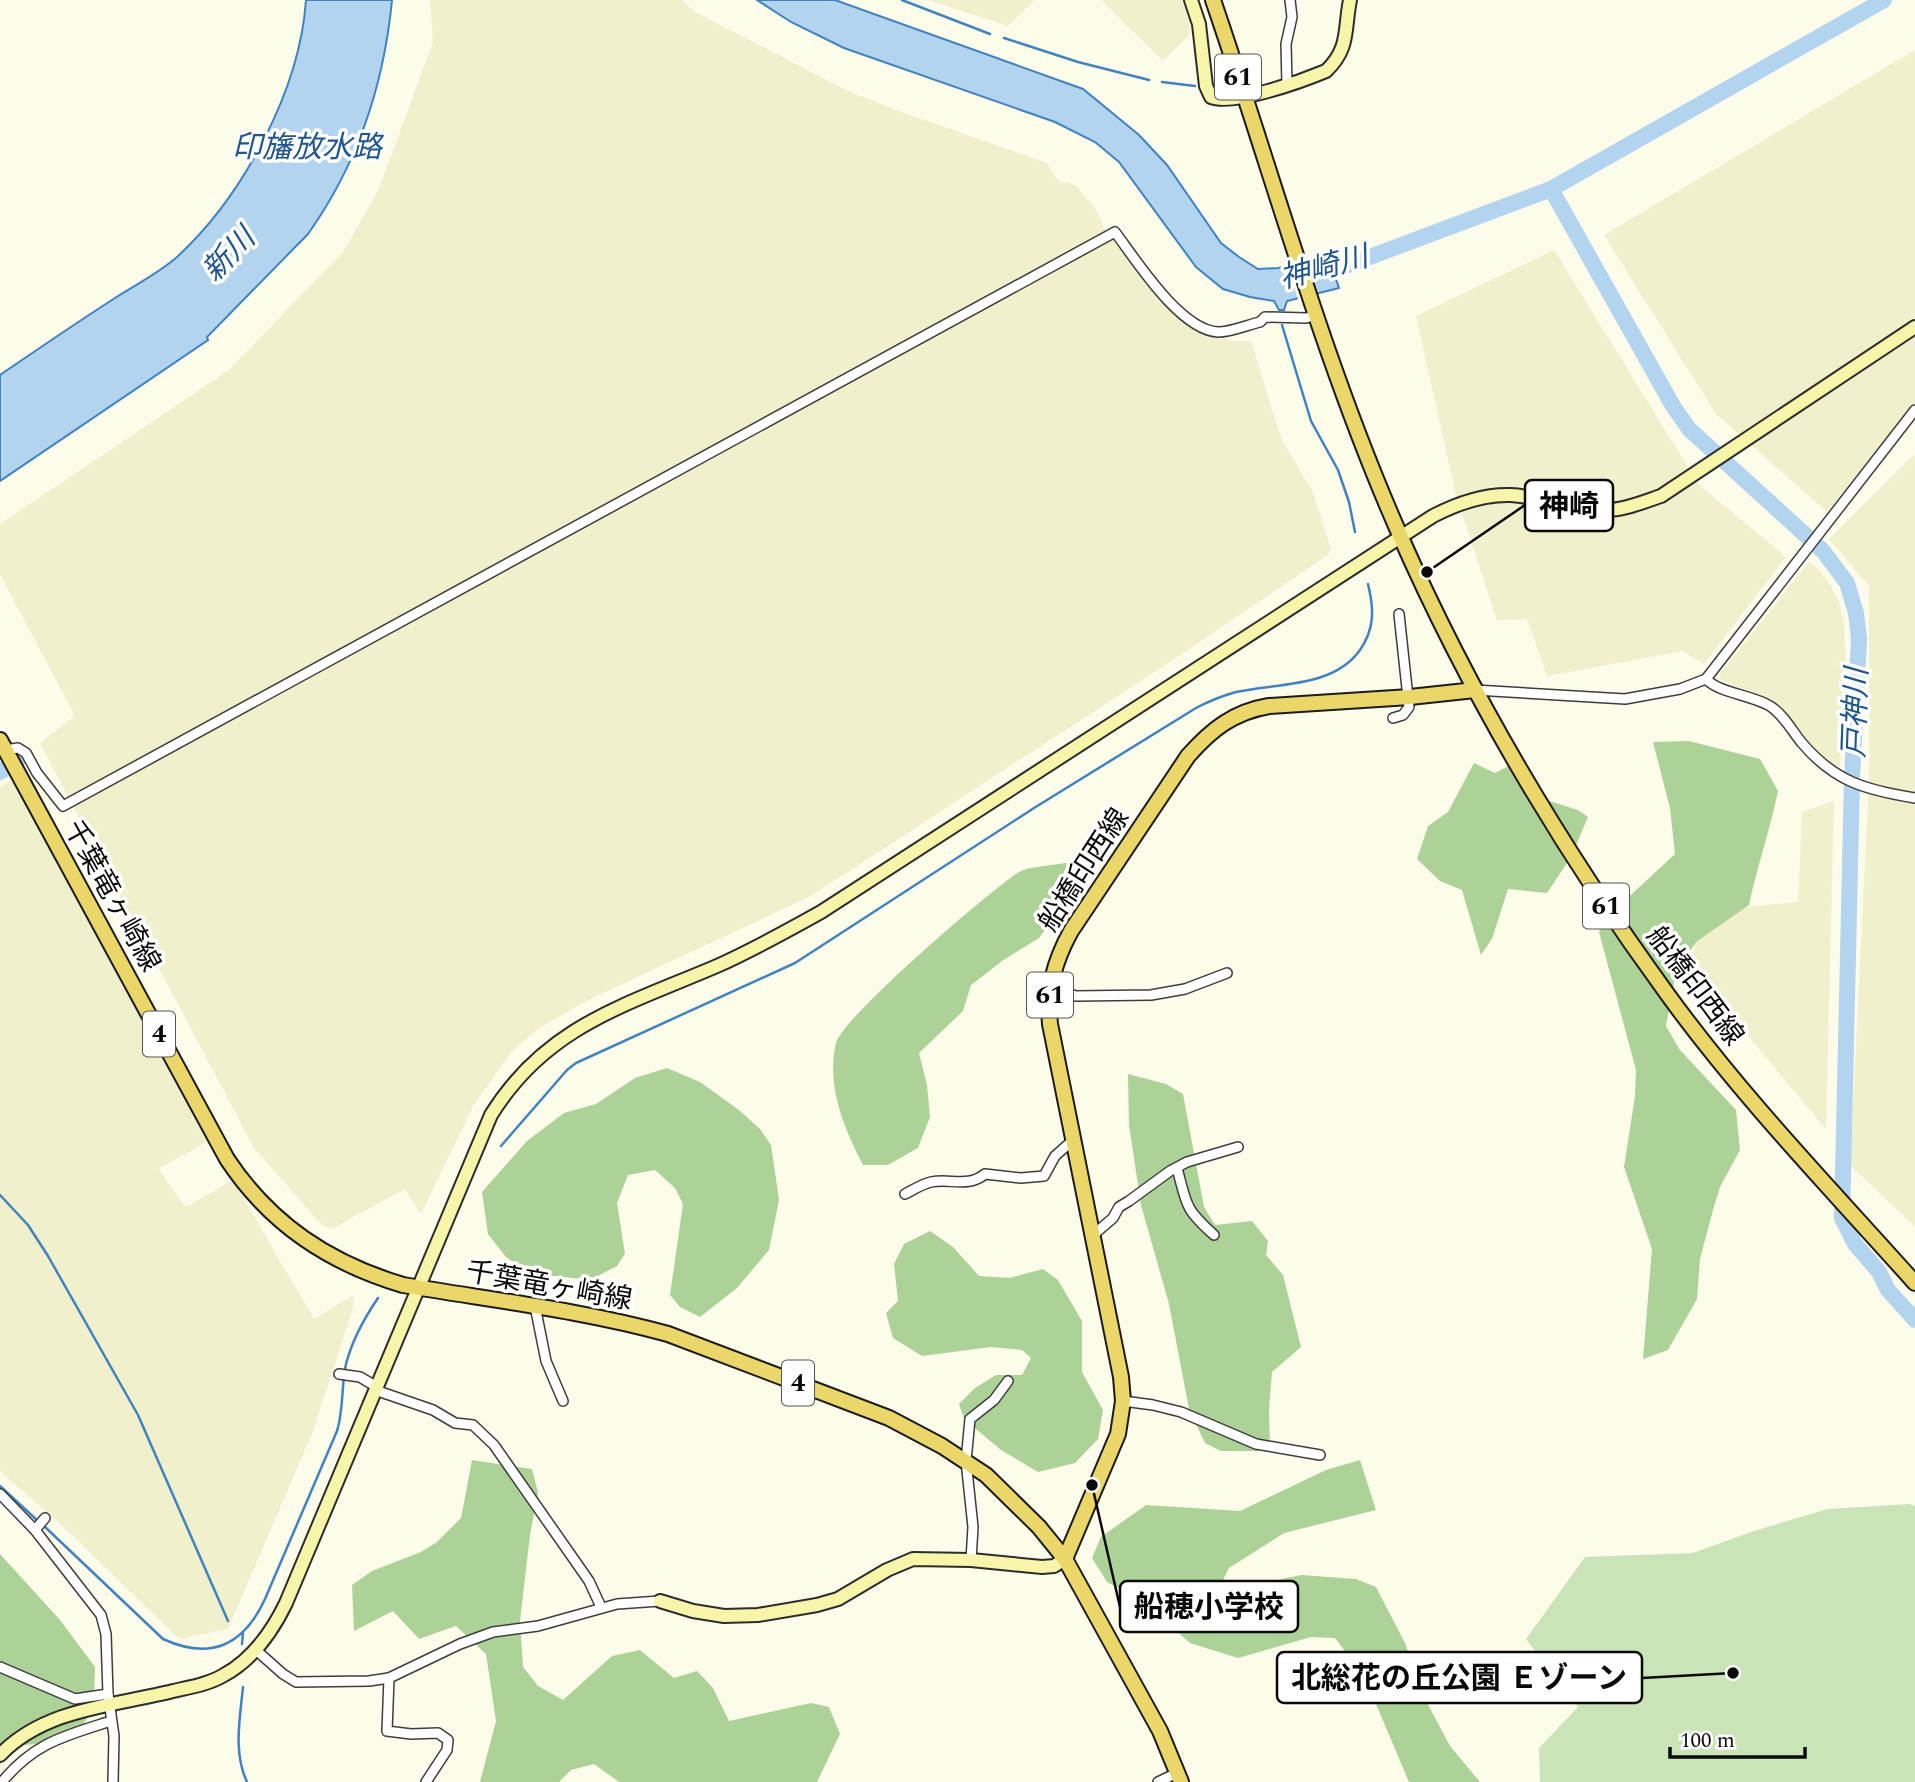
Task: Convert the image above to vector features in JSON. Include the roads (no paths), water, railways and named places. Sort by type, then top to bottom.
[{"type":"main road","name":"船橋印西線","points":[[1213,0],[1315,313],[1357,432],[1401,537],[1475,690],[1563,841],[1669,998],[1757,1107],[1915,1283]]},
{"type":"main road","name":"船橋印西線","points":[[1065,1559],[1114,1444],[1122,1418],[1123,1402],[1121,1377],[1050,1024],[1050,988],[1056,960],[1071,931],[1188,756],[1218,726],[1253,709],[1269,706],[1475,690]]},
{"type":"main road","name":"千葉竜ヶ崎線","points":[[7,754],[217,1141],[249,1191],[306,1240],[345,1264],[380,1279],[632,1324],[692,1343],[889,1418],[966,1461],[986,1475],[1019,1507],[1065,1559],[1160,1731],[1179,1777]]},
{"type":"street","points":[[1191,0],[1199,24],[1206,86],[1211,97],[1224,101],[1326,71],[1335,62],[1345,44],[1350,0]]},
{"type":"street","points":[[1287,84],[1286,44],[1292,17],[1290,0]]},
{"type":"street","points":[[7,754],[18,748],[26,752],[37,773],[63,806],[1115,232],[1171,304],[1186,318],[1216,332],[1260,322],[1265,317],[1306,318],[1315,313]]},
{"type":"street","points":[[0,1667],[75,1699],[108,1699],[201,1685],[225,1675],[256,1650],[276,1622],[286,1602],[491,1115],[518,1077],[554,1044],[588,1022],[751,950],[821,912],[1445,510],[1485,497],[1513,495],[1605,510],[1639,504],[1661,496],[1915,327]]},
{"type":"street","points":[[1475,690],[1625,699],[1680,689],[1706,679],[1915,410]]},
{"type":"street","points":[[1393,718],[1407,711],[1410,697],[1399,614]]},
{"type":"street","points":[[1706,679],[1716,686],[1754,698],[1776,710],[1815,758],[1844,780],[1863,788],[1915,798]]},
{"type":"street","points":[[1050,988],[1076,996],[1151,995],[1185,989],[1227,973]]},
{"type":"street","points":[[905,1194],[931,1182],[966,1183],[978,1180],[985,1174],[1021,1178],[1044,1176],[1055,1156],[1073,1140]]},
{"type":"street","points":[[1092,1236],[1113,1218],[1119,1207],[1177,1167],[1219,1151],[1238,1147]]},
{"type":"street","points":[[1177,1167],[1190,1213],[1214,1235]]},
{"type":"street","points":[[535,1306],[546,1361],[563,1401]]},
{"type":"street","points":[[339,1374],[360,1377],[376,1388],[433,1410],[455,1423],[473,1425],[494,1445],[589,1581],[601,1607]]},
{"type":"street","points":[[971,1560],[973,1527],[966,1461],[970,1419],[994,1400],[1008,1381]]},
{"type":"street","points":[[1123,1402],[1153,1405],[1181,1412],[1256,1444],[1320,1455]]},
{"type":"street","points":[[0,1494],[34,1530],[101,1615],[106,1634],[108,1699],[114,1736],[113,1782]]},
{"type":"street","points":[[34,1530],[45,1518]]},
{"type":"street","points":[[256,1650],[296,1682],[369,1681],[389,1678],[460,1644],[493,1632],[538,1626],[601,1607],[660,1601],[693,1611],[724,1616],[758,1615],[838,1600],[887,1570],[913,1559],[971,1560],[1042,1567],[1054,1566],[1065,1559]]},
{"type":"street","points":[[389,1678],[387,1731],[438,1733],[448,1741],[447,1750],[426,1782]]},
{"type":"street","points":[[0,1755],[13,1741],[41,1724],[108,1699]]},
{"type":"street","points":[[2,1782],[34,1751],[55,1739],[111,1721]]},
{"type":"street","points":[[1158,1782],[1179,1777]]},
{"type":"water","name":"印旛放水路","points":[[306,0],[392,0],[375,93],[354,152],[325,208],[308,234],[207,337],[208,340],[0,481],[0,375],[163,268],[201,232],[224,204],[245,173],[280,105],[293,70]]},
{"type":"water","points":[[757,0],[835,0],[1083,89],[1139,135],[1167,165],[1221,243],[1239,257],[1258,269],[1278,268],[1328,256],[1339,288],[1287,301],[1284,310],[1279,310],[1274,301],[1223,289],[1196,267],[1119,162],[1095,142],[1055,122],[844,48],[791,22]]},
{"type":"waterway","points":[[902,0],[990,34]]},
{"type":"waterway","name":"神崎川","points":[[1314,275],[1351,264],[1551,189],[1884,0]]},
{"type":"waterway","points":[[1004,38],[1078,62],[1149,80]]},
{"type":"waterway","points":[[1162,82],[1195,86]]},
{"type":"waterway","name":"戸神川","points":[[1551,189],[1673,406],[1689,429],[1823,551],[1847,583],[1856,613],[1859,639],[1852,778],[1842,1218],[1855,1244],[1879,1272],[1888,1290],[1915,1320]]},
{"type":"waterway","points":[[1282,325],[1311,421],[1338,470],[1349,502],[1355,532]]},
{"type":"waterway","points":[[501,1146],[576,1063],[795,963],[1034,808],[1196,708],[1236,692],[1320,678],[1349,662],[1365,642],[1371,626],[1372,610],[1368,584]]},
{"type":"waterway","name":"神崎川","points":[[0,772],[21,756]]},
{"type":"waterway","points":[[0,1195],[28,1225],[48,1256],[138,1415],[228,1621]]},
{"type":"waterway","points":[[44,1526],[163,1639],[180,1645],[211,1648],[236,1638],[257,1615],[265,1599],[337,1431],[344,1372],[349,1355],[359,1330],[378,1298]]},
{"type":"waterway","points":[[0,1486],[39,1522]]},
{"type":"waterway","points":[[242,1644],[243,1633]]},
{"type":"waterway","points":[[243,1687],[239,1747],[247,1782]]},
{"type":"place","name":"神崎","points":[[1427,572]]},
{"type":"place","name":"船穂小学校","points":[[1092,1485]]},
{"type":"place","name":"北総花の丘公園 Ｅゾーン","points":[[1733,1673]]},
{"type":"water label","name":"新川","points":[[229,255]]}]
